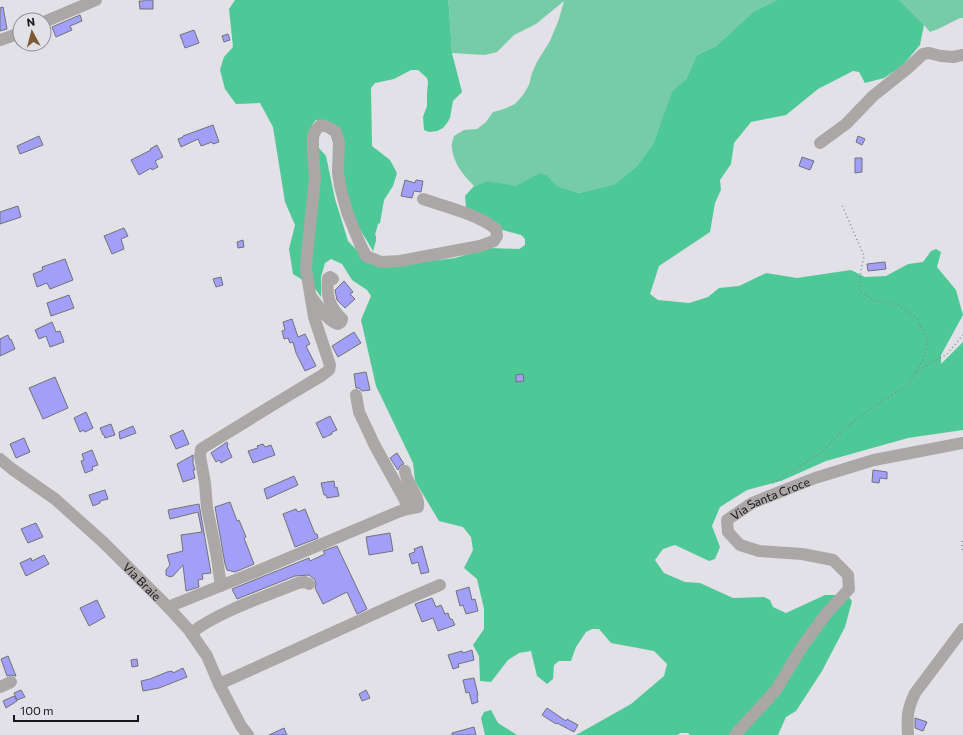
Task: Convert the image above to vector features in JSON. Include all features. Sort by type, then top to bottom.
[{"type":"street","points":[[52,19],[96,0]]},
{"type":"street","points":[[0,40],[12,36]]},
{"type":"street","points":[[820,143],[846,124],[873,96],[923,54],[929,53],[941,56],[963,55]]},
{"type":"street","points":[[221,586],[207,508],[205,483],[200,456],[201,449],[329,370],[330,365],[314,317],[306,269],[315,178],[313,136],[316,130],[321,126],[328,127],[336,132],[339,142],[338,172],[340,186],[347,212],[366,256],[381,262],[400,261],[480,246],[494,241],[497,236],[496,229],[490,224],[459,210],[423,199]]},
{"type":"street","points":[[310,296],[334,324],[341,322],[342,319],[333,309],[327,294],[328,278],[330,277],[333,280]]},
{"type":"street","points":[[356,395],[359,412],[375,446],[405,500],[407,509]]},
{"type":"street","name":"Via Santa Croce","points":[[735,735],[776,690],[802,647],[826,614],[849,589],[848,574],[833,560],[802,554],[759,551],[740,545],[728,532],[727,520],[752,503],[815,478],[874,460],[963,443]]},
{"type":"street","name":"Via Braie","points":[[0,459],[55,499],[104,542],[168,607],[191,633],[207,656],[218,684],[241,726],[248,735]]},
{"type":"street","points":[[168,607],[312,549],[379,520],[407,509],[418,507],[416,495],[406,477],[406,471]]},
{"type":"street","points":[[191,633],[201,625],[240,606],[298,583],[306,582],[309,584]]},
{"type":"street","points":[[218,684],[440,585]]},
{"type":"street","points":[[908,735],[907,718],[910,704],[915,693],[963,629]]},
{"type":"path","points":[[768,486],[821,453],[845,428],[876,405],[907,386],[924,358],[928,340],[917,319],[899,306],[876,301],[859,292],[864,256],[842,205]]},
{"type":"path","points":[[915,373],[947,354],[963,335]]},
{"type":"path","points":[[962,541],[963,551]]},
{"type":"green space","points":[[235,0],[448,0],[452,53],[462,92],[453,101],[450,118],[443,128],[437,131],[429,132],[424,130],[423,117],[427,106],[428,82],[427,78],[418,70],[411,70],[394,79],[375,83],[371,88],[372,146],[390,160],[397,173],[393,186],[384,200],[380,223],[378,224],[375,235],[376,241],[373,251],[351,214],[328,123],[316,120],[312,125],[312,140],[326,156],[335,199],[348,241],[368,262],[397,265],[455,258],[490,248],[519,249],[525,245],[525,239],[521,235],[491,227],[466,207],[465,196],[474,186],[487,181],[516,186],[540,173],[547,175],[557,186],[579,193],[615,184],[637,166],[653,144],[672,92],[686,79],[697,55],[716,46],[754,11],[777,0],[899,0],[924,25],[920,45],[902,66],[884,78],[865,83],[859,72],[853,71],[818,89],[786,115],[751,122],[734,143],[731,164],[720,180],[721,190],[715,203],[710,232],[659,266],[650,294],[658,300],[689,303],[708,297],[719,288],[739,286],[766,273],[797,278],[851,270],[865,277],[886,276],[908,264],[923,262],[931,251],[936,249],[941,252],[937,267],[956,290],[963,315],[941,355],[941,364],[963,342],[963,430],[908,438],[826,461],[781,481],[747,490],[720,507],[712,526],[720,547],[715,559],[709,561],[675,545],[663,549],[655,560],[664,573],[685,582],[700,583],[733,598],[764,597],[770,600],[773,607],[786,613],[825,595],[847,595],[852,601],[845,627],[822,671],[796,711],[786,717],[778,735],[690,735],[688,733],[681,733],[677,735],[576,735],[631,704],[664,676],[667,664],[654,651],[611,643],[599,629],[592,629],[586,632],[576,647],[571,661],[559,661],[554,665],[553,679],[547,684],[537,676],[531,651],[519,653],[508,660],[491,682],[480,681],[479,656],[473,645],[484,629],[484,609],[477,579],[464,568],[473,550],[471,537],[463,527],[439,521],[415,481],[413,463],[376,386],[361,320],[371,296],[367,290],[352,280],[342,264],[331,259],[325,263],[321,277],[321,297],[314,287],[293,274],[289,249],[295,225],[285,202],[273,127],[260,103],[236,104],[225,89],[220,70],[224,57],[233,47],[229,9]]},
{"type":"green space","points":[[448,0],[777,0],[754,11],[716,46],[697,55],[686,79],[672,93],[653,144],[637,166],[615,184],[579,193],[557,186],[547,175],[540,173],[516,187],[487,181],[474,186],[463,174],[454,159],[452,146],[454,136],[464,130],[477,129],[486,122],[493,112],[515,104],[523,95],[529,85],[537,62],[550,41],[559,19],[564,1],[536,24],[514,35],[497,52],[485,55],[452,53]]},
{"type":"green space","points":[[899,0],[963,0],[963,18],[930,32]]},
{"type":"green space","points":[[491,710],[498,723],[517,735],[485,735],[481,718],[484,712]]},
{"type":"building","points":[[153,0],[153,9],[140,9],[139,1]]},
{"type":"building","points":[[3,7],[7,29],[0,31],[0,8]]},
{"type":"building","points":[[80,15],[82,21],[70,26],[72,30],[56,37],[52,27]]},
{"type":"building","points":[[194,30],[199,43],[185,48],[180,35]]},
{"type":"building","points":[[228,34],[230,40],[224,42],[222,36]]},
{"type":"building","points":[[213,125],[219,142],[213,144],[212,142],[201,146],[198,139],[181,147],[178,139]]},
{"type":"building","points":[[39,136],[43,145],[20,154],[17,146]]},
{"type":"building","points":[[858,136],[865,139],[862,145],[856,142]]},
{"type":"building","points":[[157,145],[163,157],[155,161],[158,167],[152,170],[151,168],[139,175],[131,160],[151,150],[150,149]]},
{"type":"building","points":[[802,157],[814,161],[810,170],[799,166]]},
{"type":"building","points":[[855,158],[862,158],[862,172],[855,173]]},
{"type":"building","points":[[405,180],[415,183],[416,180],[423,181],[421,192],[414,191],[412,198],[401,196]]},
{"type":"building","points":[[18,206],[21,217],[0,224],[0,212]]},
{"type":"building","points":[[124,228],[128,236],[121,239],[124,249],[112,254],[104,236]]},
{"type":"building","points":[[243,240],[244,247],[238,248],[237,242]]},
{"type":"building","points":[[65,259],[73,280],[50,289],[47,283],[37,287],[33,274],[43,270],[42,267]]},
{"type":"building","points":[[885,262],[886,269],[868,271],[867,264]]},
{"type":"building","points":[[221,277],[223,285],[216,287],[213,279]]},
{"type":"building","points":[[344,281],[353,292],[350,294],[355,299],[345,308],[337,300],[335,290]]},
{"type":"building","points":[[69,295],[74,308],[51,316],[47,303]]},
{"type":"building","points":[[292,319],[298,337],[305,334],[310,344],[306,346],[316,366],[305,371],[296,353],[293,342],[290,343],[288,338],[284,339],[282,331],[285,330],[283,322]]},
{"type":"building","points":[[52,322],[56,332],[60,331],[64,342],[50,347],[46,336],[39,339],[35,330]]},
{"type":"building","points":[[354,332],[361,343],[338,357],[332,346]]},
{"type":"building","points":[[8,335],[15,349],[0,356],[0,339]]},
{"type":"building","points":[[366,372],[370,390],[362,391],[359,388],[356,388],[354,374]]},
{"type":"building","points":[[523,374],[524,381],[516,382],[516,375]]},
{"type":"building","points":[[55,377],[68,408],[43,419],[29,388]]},
{"type":"building","points":[[86,412],[93,428],[85,432],[84,430],[80,432],[74,418]]},
{"type":"building","points":[[330,416],[337,430],[323,438],[316,423]]},
{"type":"building","points":[[111,424],[115,435],[105,438],[100,428]]},
{"type":"building","points":[[133,426],[136,433],[120,439],[119,432]]},
{"type":"building","points":[[183,430],[189,444],[176,449],[170,436]]},
{"type":"building","points":[[24,438],[30,452],[16,458],[10,444]]},
{"type":"building","points":[[227,442],[227,446],[232,457],[221,463],[219,460],[216,462],[211,453]]},
{"type":"building","points":[[263,444],[265,447],[271,445],[275,455],[253,463],[248,451],[258,448],[257,446]]},
{"type":"building","points":[[92,450],[98,465],[92,467],[93,470],[85,473],[81,461],[84,460],[82,454]]},
{"type":"building","points":[[397,453],[404,464],[400,466],[398,470],[390,458]]},
{"type":"building","points":[[193,455],[195,470],[193,470],[195,478],[183,482],[177,464]]},
{"type":"building","points":[[873,470],[887,472],[887,479],[880,478],[879,483],[872,482]]},
{"type":"building","points":[[294,476],[298,485],[267,499],[264,489]]},
{"type":"building","points":[[334,481],[335,488],[337,487],[339,496],[327,498],[326,495],[324,495],[321,483]]},
{"type":"building","points":[[105,490],[108,499],[100,501],[100,503],[93,506],[89,495]]},
{"type":"building","points":[[230,502],[237,521],[239,520],[246,537],[244,538],[254,564],[235,572],[227,570],[225,564],[215,507]]},
{"type":"building","points":[[199,504],[211,573],[202,574],[203,579],[198,580],[199,587],[186,591],[183,565],[173,576],[170,577],[166,575],[166,570],[170,565],[167,555],[183,551],[181,535],[202,532],[198,512],[170,519],[168,510]]},
{"type":"building","points":[[296,509],[298,512],[305,509],[318,538],[295,547],[283,514]]},
{"type":"building","points":[[36,523],[43,537],[28,543],[21,529]]},
{"type":"building","points":[[390,533],[393,551],[369,555],[366,537]]},
{"type":"building","points":[[337,546],[367,609],[357,614],[347,592],[323,604],[315,588],[315,580],[309,575],[295,576],[237,599],[232,589],[309,558],[310,561],[325,554],[323,551]]},
{"type":"building","points":[[422,546],[429,572],[421,574],[418,562],[412,564],[409,554],[415,552],[414,549]]},
{"type":"building","points":[[44,555],[49,564],[26,576],[20,563],[31,558],[32,561]]},
{"type":"building","points":[[469,587],[472,600],[475,599],[478,611],[466,614],[463,605],[460,606],[456,591]]},
{"type":"building","points":[[432,598],[436,607],[441,605],[445,614],[448,613],[450,619],[452,619],[455,625],[438,631],[433,618],[422,622],[415,604]]},
{"type":"building","points":[[97,600],[105,617],[89,626],[80,608]]},
{"type":"building","points":[[472,650],[474,660],[458,664],[459,667],[453,669],[448,655]]},
{"type":"building","points":[[8,656],[16,676],[7,676],[1,659]]},
{"type":"building","points":[[137,659],[138,666],[132,667],[131,660]]},
{"type":"building","points":[[183,668],[187,677],[159,688],[143,691],[141,681],[167,672],[172,671],[173,673]]},
{"type":"building","points":[[474,678],[478,702],[472,704],[469,692],[466,693],[463,680]]},
{"type":"building","points":[[21,690],[25,697],[17,700],[14,693]]},
{"type":"building","points":[[366,690],[370,698],[362,701],[359,694]]},
{"type":"building","points":[[14,696],[17,701],[6,708],[3,701]]},
{"type":"building","points":[[547,708],[566,721],[567,719],[578,725],[574,732],[557,723],[556,724],[542,715]]},
{"type":"building","points":[[915,718],[927,722],[923,731],[915,728]]},
{"type":"building","points":[[474,727],[476,735],[452,735],[452,733]]},
{"type":"building","points":[[284,728],[287,735],[269,735]]}]
